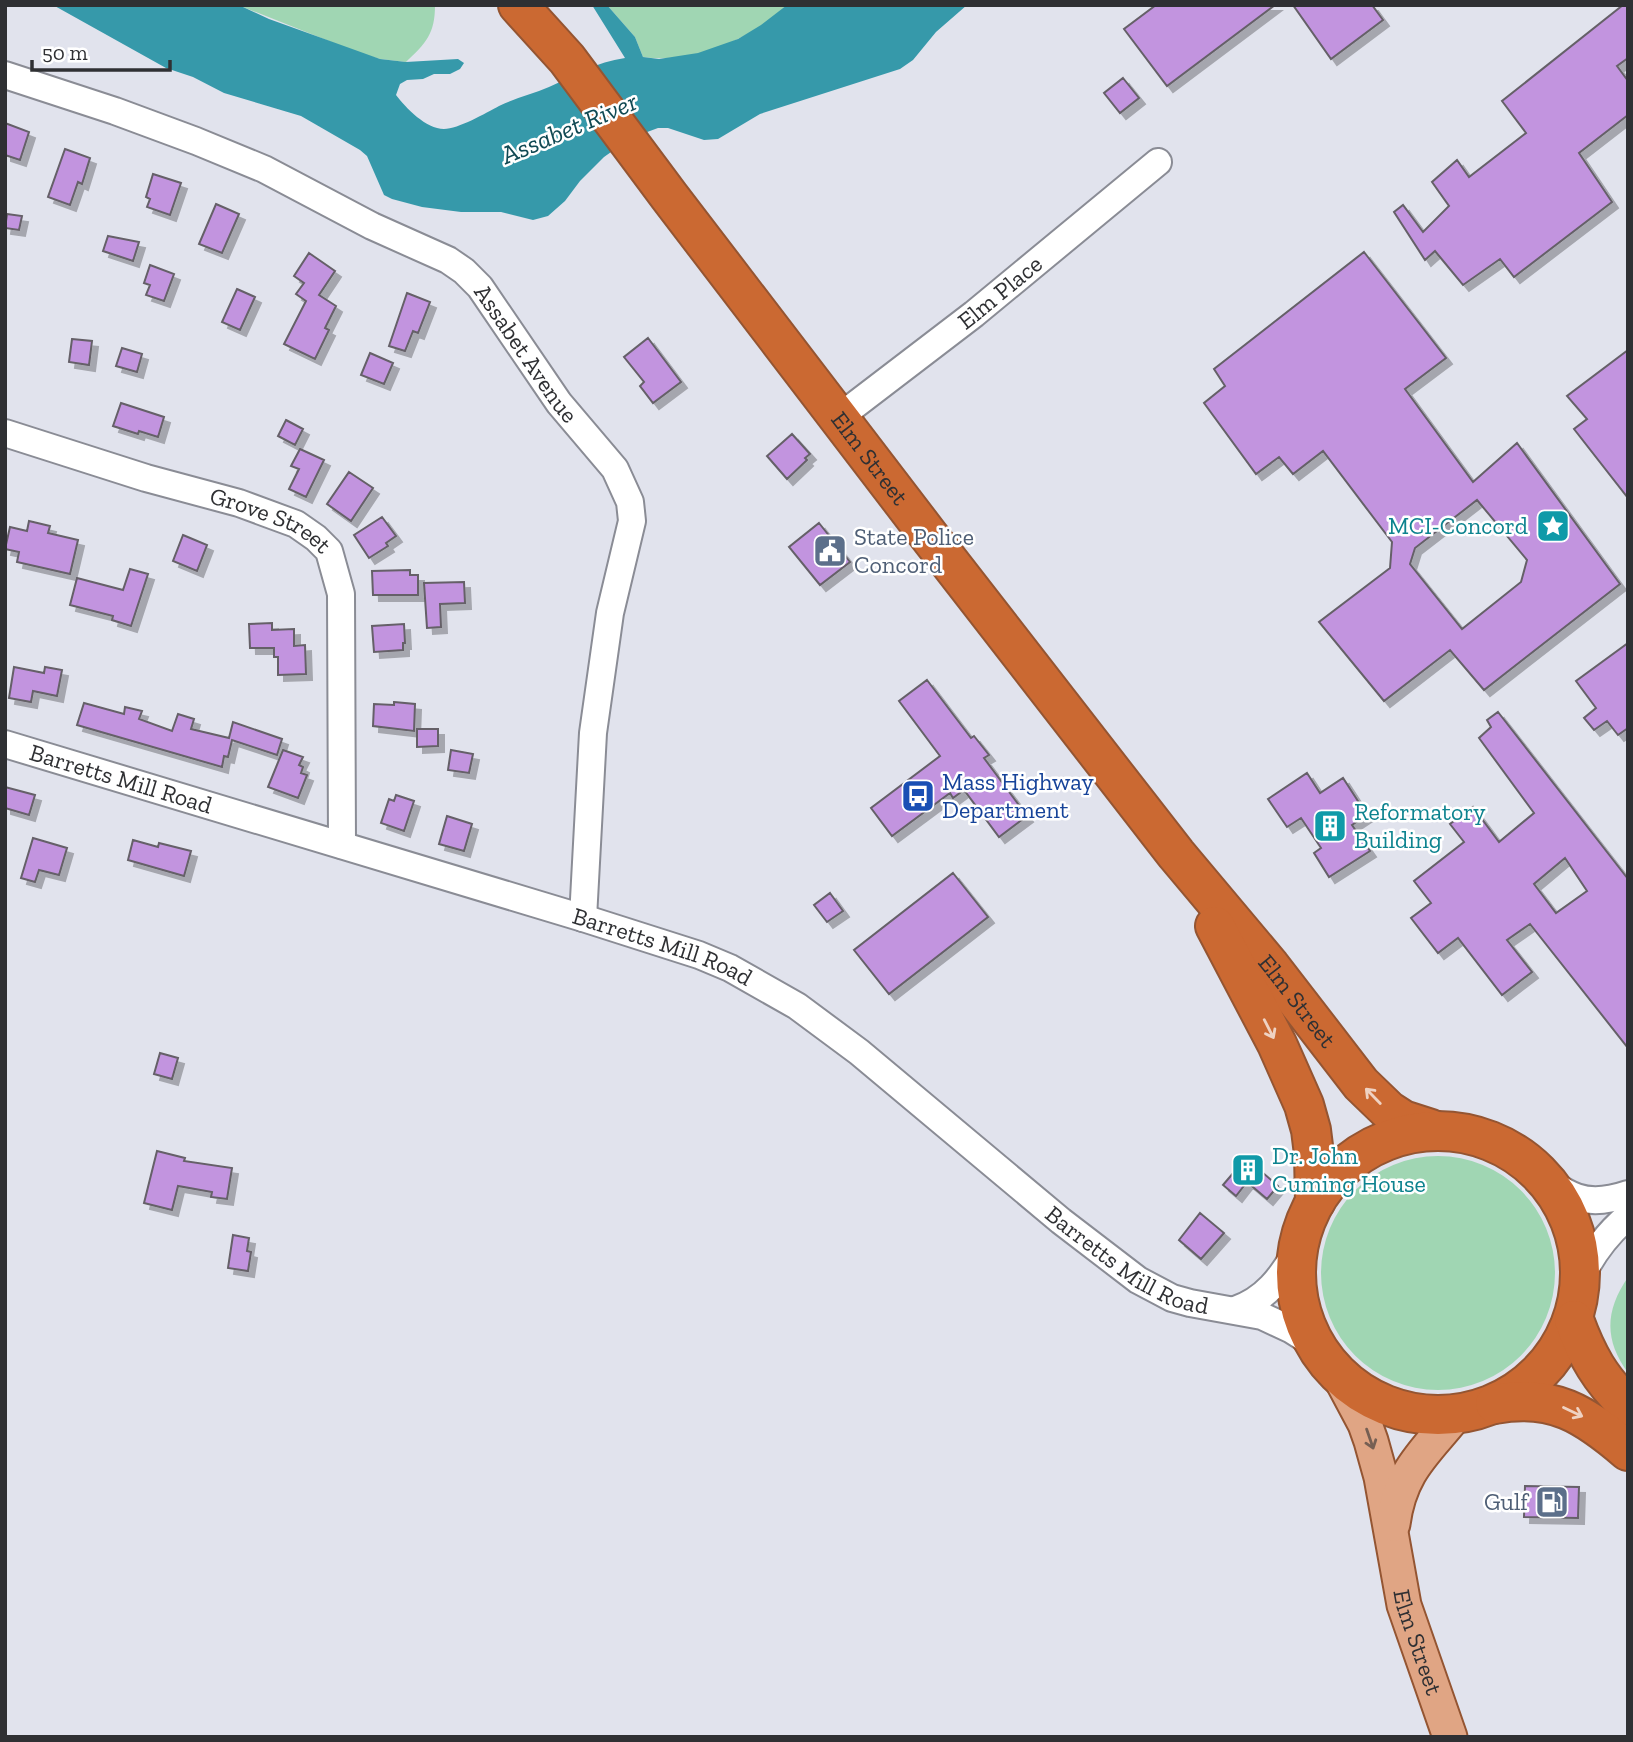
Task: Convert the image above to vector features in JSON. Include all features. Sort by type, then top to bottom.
[{"type":"highway","points":[[518,5],[567,59]]},
{"type":"highway","points":[[536,5],[567,59]]},
{"type":"highway","name":"Elm Street","points":[[567,59],[838,418],[1176,854],[1270,966],[1375,1099],[1403,1120],[1431,1129]]},
{"type":"highway","name":"Elm Street","points":[[1176,854],[1293,1078],[1311,1130],[1315,1202]]},
{"type":"highway","points":[[1470,1410],[1510,1394],[1529,1381],[1557,1349],[1574,1320],[1580,1299],[1581,1277],[1576,1243],[1569,1222],[1549,1186],[1534,1169],[1517,1155],[1481,1137],[1447,1128],[1431,1129],[1395,1138],[1367,1151],[1333,1180],[1315,1202],[1297,1251],[1296,1294],[1305,1328],[1314,1343],[1340,1377],[1364,1396],[1384,1406],[1404,1412],[1442,1416],[1513,1401],[1534,1400],[1555,1404],[1578,1414],[1602,1429],[1628,1451]]},
{"type":"highway","points":[[1574,1320],[1591,1362],[1607,1385],[1628,1406]]},
{"type":"main road","name":"Elm Street","points":[[1340,1377],[1371,1441],[1381,1477],[1404,1605],[1450,1737]]},
{"type":"main road","name":"Elm Street","points":[[1392,1547],[1395,1508],[1406,1477],[1426,1448],[1470,1410]]},
{"type":"street","name":"Assabet Avenue","points":[[5,75],[115,111],[235,157],[294,184],[372,226],[448,260],[480,287],[559,403],[615,469],[630,502],[632,521],[610,613],[593,733],[583,918]]},
{"type":"street","name":"Elm Place","points":[[838,418],[974,314],[1158,162]]},
{"type":"street","name":"Grove Street","points":[[5,433],[146,478],[239,503],[296,524],[329,551],[341,594],[341,845]]},
{"type":"street","name":"Barretts Mill Road","points":[[5,744],[699,955],[764,986],[797,1006],[859,1052],[1116,1265],[1172,1298],[1262,1316],[1314,1343]]},
{"type":"street","points":[[1534,1169],[1561,1192],[1576,1198],[1597,1201],[1628,1194]]},
{"type":"street","points":[[1581,1277],[1591,1255],[1606,1236],[1628,1216]]},
{"type":"street","name":"Barretts Mill Road","points":[[1235,1310],[1262,1297],[1284,1273],[1297,1251]]},
{"type":"green space","points":[[213,5],[435,5],[428,37],[406,62],[359,53],[243,7]]},
{"type":"green space","points":[[607,5],[787,5],[773,18],[739,39],[701,53],[662,58],[643,57],[635,37]]},
{"type":"green space","points":[[1438,1156],[1461,1158],[1483,1165],[1521,1190],[1546,1228],[1553,1250],[1553,1296],[1546,1318],[1521,1356],[1483,1381],[1461,1388],[1438,1390],[1415,1388],[1393,1381],[1355,1356],[1330,1318],[1323,1296],[1321,1273],[1323,1250],[1330,1228],[1355,1190],[1393,1165],[1415,1158]]},
{"type":"green space","points":[[1628,1277],[1628,1373],[1615,1349],[1610,1325],[1615,1302]]},
{"type":"water","name":"Assabet River","points":[[53,5],[243,7],[380,59],[406,62],[458,59],[464,63],[460,69],[450,74],[434,74],[423,79],[407,80],[400,84],[396,95],[424,122],[444,129],[464,124],[505,103],[595,66],[625,58],[592,5],[607,5],[635,37],[643,57],[659,59],[698,53],[738,39],[787,5],[967,5],[936,32],[913,60],[900,69],[760,114],[718,139],[704,140],[668,128],[658,128],[631,138],[604,157],[548,216],[533,220],[501,212],[461,212],[422,207],[392,199],[384,195],[367,156],[301,116],[224,93],[193,77],[166,68]]},
{"type":"building","points":[[1156,5],[1275,5],[1167,86],[1124,29]]},
{"type":"building","points":[[1293,5],[1372,5],[1383,20],[1331,59]]},
{"type":"building","points":[[1623,5],[1628,5],[1628,58],[1617,66],[1628,81],[1628,115],[1579,153],[1612,202],[1514,277],[1500,259],[1463,285],[1435,251],[1425,260],[1394,212],[1403,205],[1423,232],[1449,206],[1432,182],[1457,160],[1469,177],[1526,133],[1502,101]]},
{"type":"building","points":[[1123,78],[1139,98],[1120,113],[1104,93]]},
{"type":"building","points":[[5,123],[29,132],[20,160],[5,155]]},
{"type":"building","points":[[65,149],[90,158],[82,184],[78,182],[70,205],[48,197]]},
{"type":"building","points":[[153,174],[181,183],[170,215],[147,207],[150,199],[146,197]]},
{"type":"building","points":[[216,204],[239,214],[222,253],[199,244]]},
{"type":"building","points":[[7,214],[22,216],[19,230],[5,228]]},
{"type":"building","points":[[108,236],[139,242],[133,261],[103,251]]},
{"type":"building","points":[[1364,252],[1446,358],[1405,389],[1473,482],[1517,443],[1620,584],[1484,690],[1450,650],[1384,701],[1319,622],[1390,568],[1392,542],[1323,451],[1293,474],[1279,457],[1256,474],[1204,403],[1225,386],[1214,369]],"holes":[[[1477,500],[1527,560],[1521,582],[1462,629],[1410,564],[1415,548]]]},
{"type":"building","points":[[309,253],[335,271],[319,295],[336,306],[325,328],[329,330],[315,359],[284,344],[306,301],[296,294],[304,283],[294,276]]},
{"type":"building","points":[[150,265],[174,274],[164,301],[146,295],[150,285],[144,283]]},
{"type":"building","points":[[237,289],[255,297],[240,330],[222,322]]},
{"type":"building","points":[[407,293],[430,302],[418,333],[413,331],[405,351],[389,346]]},
{"type":"building","points":[[648,338],[681,382],[653,403],[640,386],[644,382],[624,357]]},
{"type":"building","points":[[72,339],[92,341],[89,365],[69,362]]},
{"type":"building","points":[[122,348],[142,354],[137,372],[116,366]]},
{"type":"building","points":[[1628,350],[1628,498],[1574,429],[1587,419],[1567,396]]},
{"type":"building","points":[[370,353],[393,363],[384,384],[361,375]]},
{"type":"building","points":[[121,403],[164,417],[158,437],[113,426]]},
{"type":"building","points":[[286,420],[303,429],[295,445],[278,436]]},
{"type":"building","points":[[792,434],[810,454],[787,479],[767,456]]},
{"type":"building","points":[[300,449],[324,460],[306,497],[289,489],[299,469],[291,466]]},
{"type":"building","points":[[349,472],[373,488],[351,521],[327,504]]},
{"type":"building","points":[[382,517],[396,536],[386,543],[388,546],[369,558],[354,535]]},
{"type":"building","points":[[29,521],[50,526],[48,533],[78,540],[70,574],[17,562],[19,552],[5,549],[10,527],[27,531]]},
{"type":"building","points":[[819,523],[850,562],[820,585],[789,547]]},
{"type":"building","points":[[183,535],[207,545],[197,571],[173,561]]},
{"type":"building","points":[[130,569],[148,574],[131,626],[112,620],[113,616],[70,605],[77,578],[123,590]]},
{"type":"building","points":[[410,570],[410,575],[418,575],[418,595],[373,595],[372,571]]},
{"type":"building","points":[[464,582],[465,603],[440,604],[441,627],[427,628],[424,583]]},
{"type":"building","points":[[272,623],[272,630],[294,629],[294,646],[305,645],[306,674],[278,675],[278,657],[274,657],[274,648],[250,648],[249,624]]},
{"type":"building","points":[[404,624],[403,650],[374,652],[372,626]]},
{"type":"building","points":[[1628,643],[1628,728],[1618,735],[1607,721],[1594,730],[1584,718],[1596,708],[1576,681]]},
{"type":"building","points":[[14,667],[44,673],[45,667],[62,670],[57,696],[33,691],[31,702],[9,698]]},
{"type":"building","points":[[927,680],[971,738],[974,736],[989,755],[984,758],[1027,816],[999,837],[964,790],[953,798],[950,793],[892,836],[871,808],[940,756],[899,701]]},
{"type":"building","points":[[394,702],[415,704],[414,731],[373,726],[374,704],[394,705]]},
{"type":"building","points":[[84,703],[124,714],[125,707],[142,711],[139,719],[172,731],[178,714],[194,719],[191,729],[229,738],[233,722],[282,739],[277,755],[232,740],[228,757],[224,756],[222,767],[77,725]]},
{"type":"building","points":[[1498,712],[1628,879],[1628,1048],[1530,924],[1507,940],[1532,972],[1502,995],[1458,938],[1438,953],[1411,918],[1431,903],[1414,881],[1464,842],[1450,824],[1473,807],[1499,842],[1534,813],[1479,738],[1491,727],[1487,720]],"holes":[[[1565,858],[1587,891],[1556,913],[1534,884]]]},
{"type":"building","points":[[417,729],[438,729],[438,746],[417,747]]},
{"type":"building","points":[[283,750],[303,757],[299,765],[303,767],[301,773],[307,775],[298,798],[268,787]]},
{"type":"building","points":[[451,750],[473,754],[469,773],[448,770]]},
{"type":"building","name":"Reformatory Building","points":[[1307,773],[1320,793],[1343,778],[1367,815],[1352,825],[1370,851],[1329,877],[1314,853],[1321,848],[1301,818],[1287,827],[1268,799]]},
{"type":"building","points":[[5,787],[35,795],[29,815],[5,808]]},
{"type":"building","points":[[396,795],[414,801],[404,831],[381,823],[389,799],[394,801]]},
{"type":"building","points":[[447,816],[472,824],[464,851],[439,844]]},
{"type":"building","points":[[33,838],[67,848],[59,875],[39,870],[35,882],[21,878]]},
{"type":"building","points":[[133,840],[158,847],[159,843],[191,851],[184,876],[128,860]]},
{"type":"building","points":[[953,873],[988,917],[889,994],[854,950]]},
{"type":"building","points":[[830,893],[843,911],[827,922],[814,905]]},
{"type":"building","points":[[160,1053],[178,1058],[172,1079],[154,1074]]},
{"type":"building","points":[[157,1151],[185,1158],[184,1161],[232,1168],[227,1199],[211,1197],[212,1192],[178,1186],[172,1210],[144,1203]]},
{"type":"building","name":"Dr. John Cuming House","points":[[1246,1158],[1278,1186],[1267,1199],[1247,1182],[1236,1196],[1223,1185]]},
{"type":"building","points":[[1200,1213],[1224,1233],[1201,1259],[1179,1240]]},
{"type":"building","points":[[233,1235],[249,1238],[247,1251],[251,1252],[248,1271],[228,1268]]},
{"type":"building","name":"Gulf","points":[[1525,1486],[1579,1487],[1578,1518],[1524,1517]]},
{"type":"place","name":"MCI-Concord","points":[[1553,526]]},
{"type":"place","name":"State Police Concord","points":[[830,551]]},
{"type":"place","name":"Mass Highway Department","points":[[918,796]]},
{"type":"place","name":"Reformatory Building","points":[[1330,826]]},
{"type":"place","name":"Dr. John Cuming House","points":[[1248,1170]]},
{"type":"place","name":"Gulf","points":[[1552,1502]]}]
